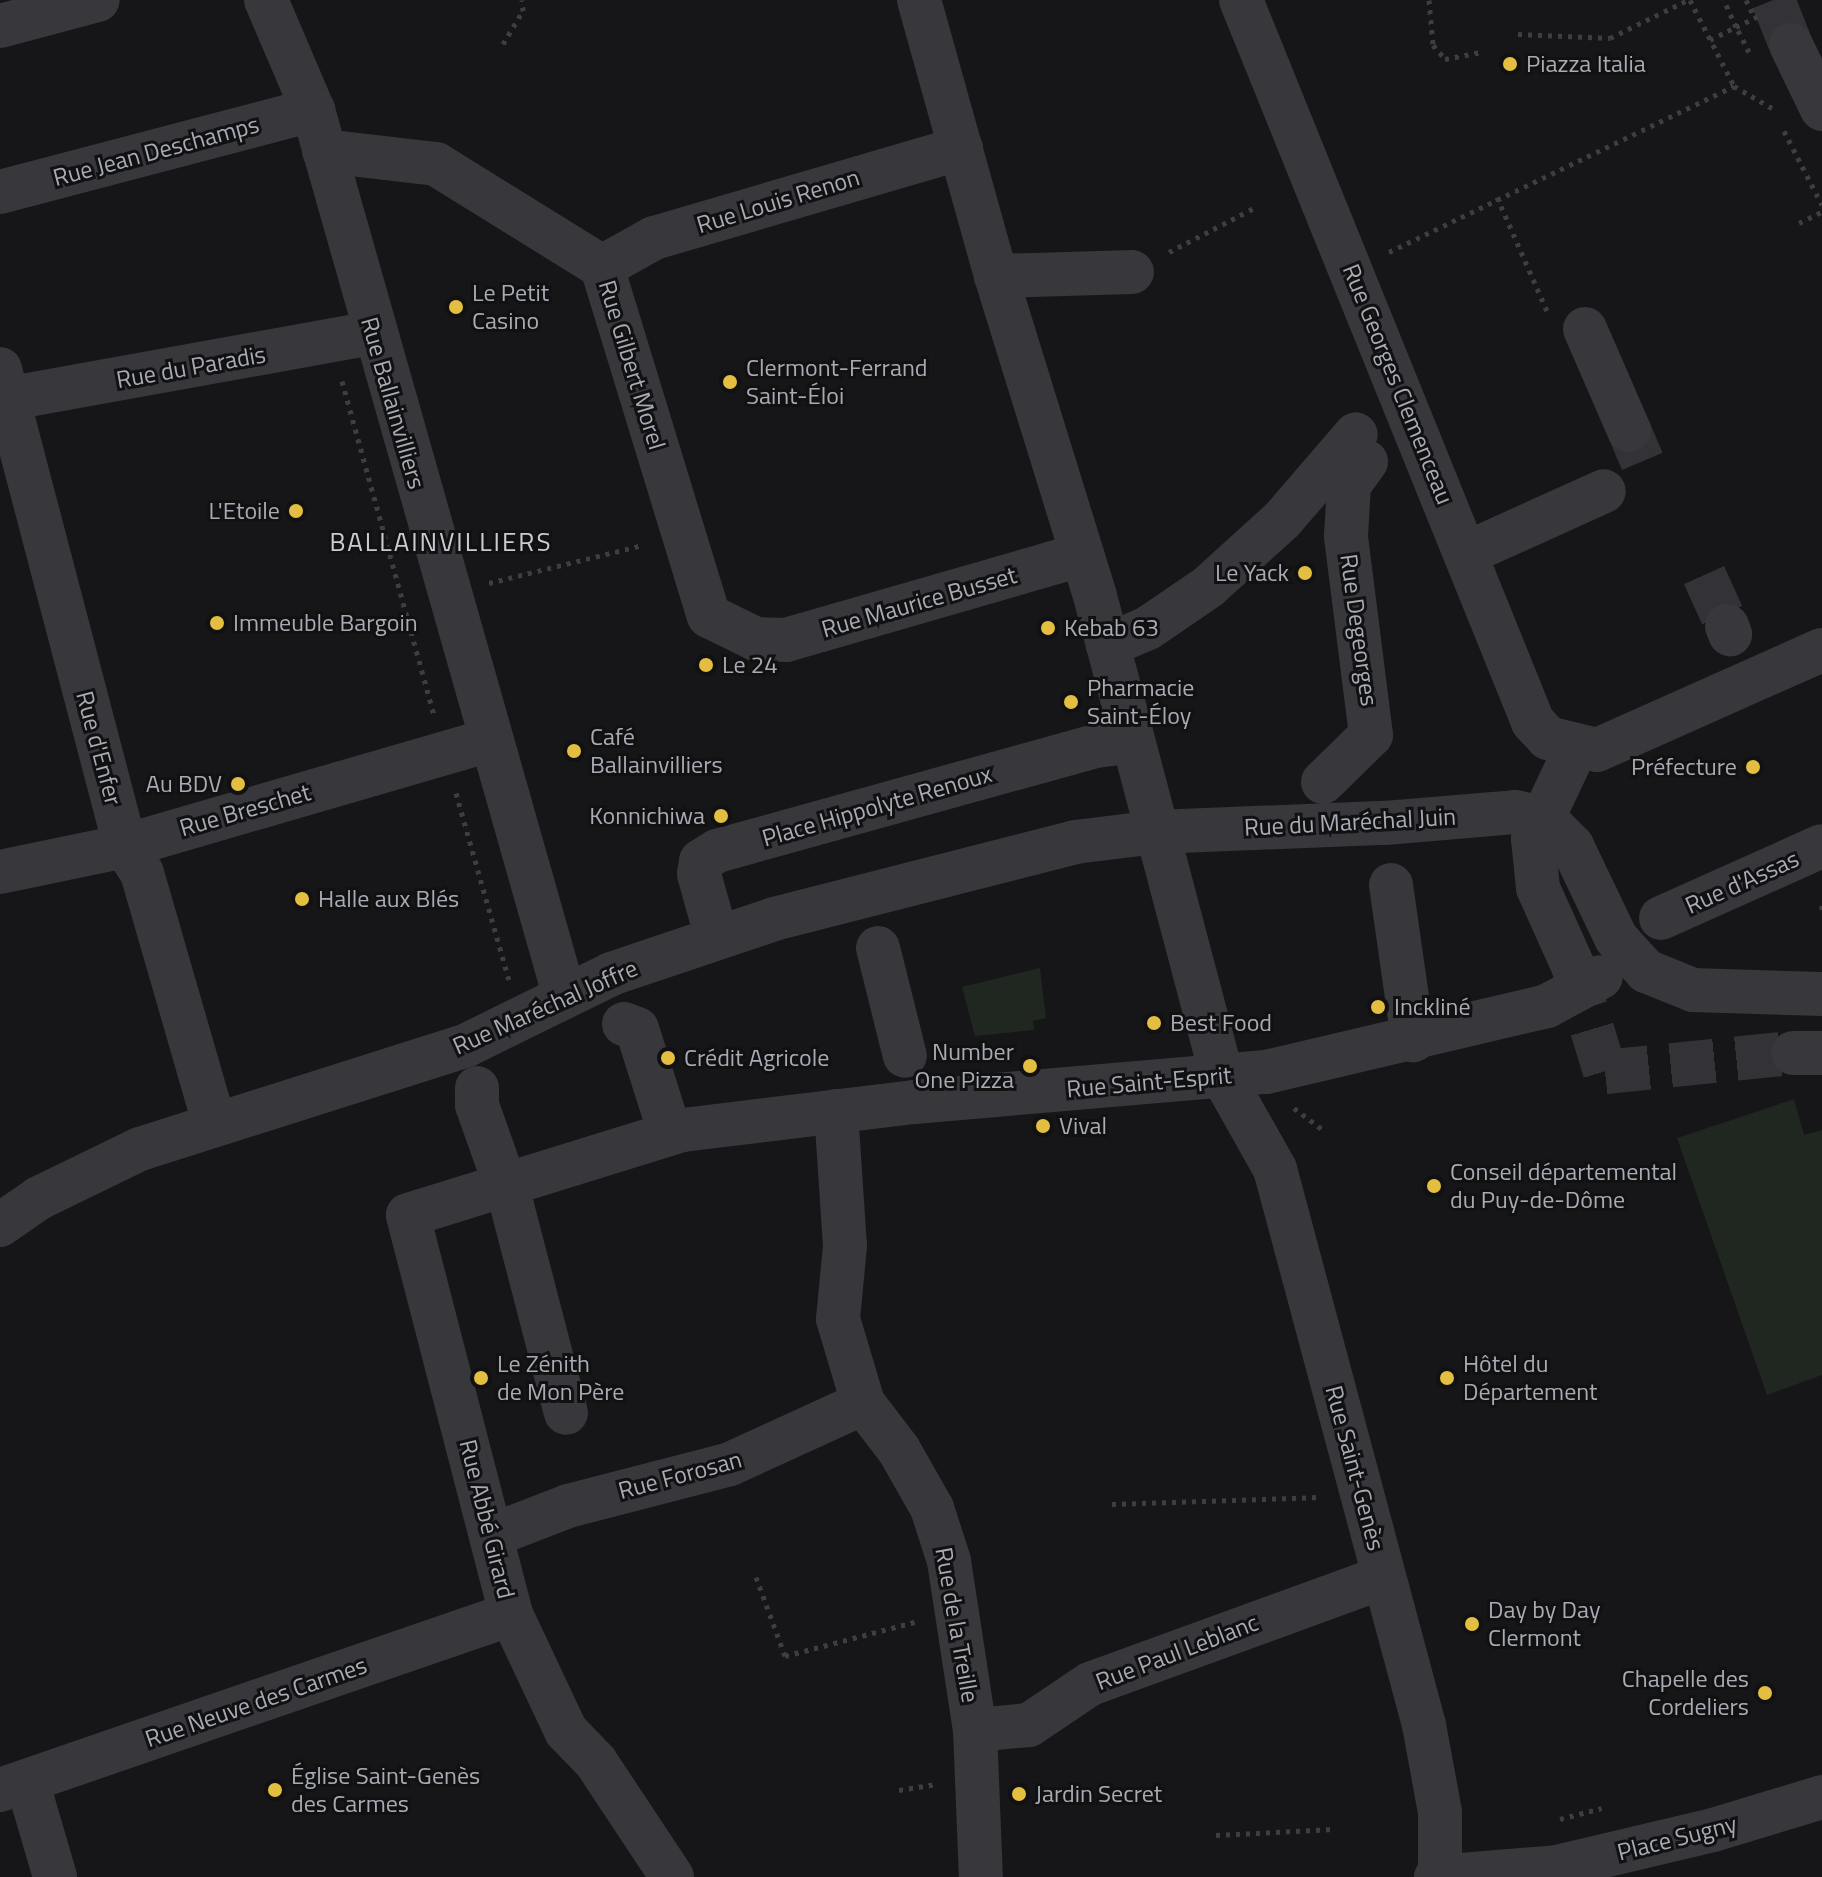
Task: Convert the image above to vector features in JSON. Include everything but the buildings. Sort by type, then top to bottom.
[{"type":"street","points":[[0,26],[98,0]]},
{"type":"street","name":"Rue Ballainvilliers","points":[[266,0],[318,130],[447,595],[564,994]]},
{"type":"street","name":"Rue Saint-Genès","points":[[919,0],[996,276],[1108,645],[1131,742],[1222,1075],[1275,1169],[1424,1725],[1440,1812],[1438,1876]]},
{"type":"street","name":"Rue Georges Clemenceau","points":[[1241,0],[1533,722],[1548,738],[1577,746]]},
{"type":"street","points":[[1791,45],[1822,109]]},
{"type":"street","name":"Rue Gilbert Morel","points":[[318,130],[436,164],[470,188],[602,267],[709,616],[756,639]]},
{"type":"street","name":"Rue Jean Deschamps","points":[[0,192],[318,130]]},
{"type":"street","name":"Rue Louis Renon","points":[[602,267],[654,238],[961,148]]},
{"type":"street","points":[[996,276],[1132,272]]},
{"type":"street","points":[[1569,327],[1629,430]]},
{"type":"street","name":"Rue du Paradis","points":[[3,389],[374,333]]},
{"type":"street","name":"Rue d'Enfer","points":[[3,389],[125,846],[142,873],[214,1122]]},
{"type":"street","name":"Rue Degeorges","points":[[1108,645],[1148,628],[1208,587],[1361,448],[1349,485],[1346,536],[1371,735],[1323,782]]},
{"type":"street","points":[[1467,553],[1604,491]]},
{"type":"street","name":"Rue Maurice Busset","points":[[756,639],[786,640],[1080,555]]},
{"type":"street","points":[[1822,650],[1597,750],[1577,746],[1544,818],[1572,846],[1604,918],[1600,965],[1646,971],[1693,990],[1822,994]]},
{"type":"street","name":"Rue Breschet","points":[[0,872],[125,846],[489,740]]},
{"type":"street","name":"Place Hippolyte Renoux","points":[[716,935],[699,874],[701,861],[717,851],[1096,746],[1131,742]]},
{"type":"street","name":"Rue du Maréchal Juin","points":[[1156,832],[1515,812],[1544,818]]},
{"type":"street","name":"Rue Maréchal Joffre","points":[[0,1225],[39,1198],[140,1149],[214,1122],[467,1045],[564,994],[716,935],[1013,856],[1156,832]]},
{"type":"street","name":"Rue d'Assas","points":[[1661,918],[1822,846]]},
{"type":"street","points":[[1391,885],[1413,1040]]},
{"type":"street","points":[[878,948],[911,1081]]},
{"type":"street","name":"Rue Saint-Esprit","points":[[503,1189],[677,1132],[836,1111],[911,1081],[1266,1072],[1413,1040],[1547,1006],[1600,965]]},
{"type":"street","points":[[624,1024],[637,1029],[677,1132]]},
{"type":"street","points":[[477,1088],[477,1105],[566,1413]]},
{"type":"street","name":"Rue de la Treille","points":[[836,1111],[845,1246],[838,1319],[863,1403],[899,1450],[932,1508],[949,1561],[975,1730],[981,1877]]},
{"type":"street","name":"Rue Abbé Girard","points":[[503,1189],[408,1215],[511,1614],[566,1731],[596,1762],[672,1877]]},
{"type":"street","name":"Rue Forosan","points":[[493,1535],[568,1506],[730,1464],[863,1403]]},
{"type":"street","name":"Rue Paul Leblanc","points":[[975,1730],[1029,1725],[1090,1684],[1384,1577]]},
{"type":"street","name":"Rue Neuve des Carmes","points":[[14,1786],[511,1614]]},
{"type":"street","points":[[14,1786],[55,1877]]},
{"type":"street","name":"Place Sugny","points":[[1438,1876],[1549,1872],[1713,1830],[1822,1797]]},
{"type":"path","points":[[503,44],[523,11],[522,0]]},
{"type":"path","points":[[1429,0],[1433,45],[1445,59],[1481,52]]},
{"type":"path","points":[[1518,34],[1610,38],[1689,0],[1734,86],[1769,104],[1822,205]]},
{"type":"path","points":[[1724,0],[1745,44]]},
{"type":"path","points":[[1710,40],[1755,18],[1746,0]]},
{"type":"path","points":[[1388,252],[1537,177],[1734,86]]},
{"type":"path","points":[[1497,197],[1569,327]]},
{"type":"path","points":[[1132,272],[1256,207]]},
{"type":"path","points":[[1799,223],[1822,212]]},
{"type":"path","points":[[331,341],[518,1020]]},
{"type":"path","points":[[447,595],[683,535]]},
{"type":"path","points":[[1112,1504],[1362,1496]]},
{"type":"path","points":[[756,1577],[785,1656],[955,1611]]},
{"type":"path","points":[[899,1790],[948,1782]]},
{"type":"path","points":[[1216,1835],[1334,1829]]},
{"type":"shaded area","points":[[1040,968],[1046,1018],[1033,1021],[1034,1030],[975,1036],[962,987]]},
{"type":"shaded area","points":[[1794,1099],[1804,1135],[1822,1130],[1822,1375],[1767,1395],[1677,1138]]},
{"type":"tunnel","points":[[1773,0],[1791,45]]},
{"type":"tunnel","points":[[1629,430],[1642,461]]},
{"type":"tunnel","points":[[1704,575],[1727,626]]},
{"type":"tunnel","points":[[1573,966],[1605,1072],[1793,1053]]},
{"type":"place","name":"Piazza Italia","points":[[1510,64]]},
{"type":"place","name":"Le Petit Casino","points":[[456,307]]},
{"type":"place","name":"Clermont-Ferrand Saint-Éloi","points":[[730,382]]},
{"type":"place","name":"L'Etoile","points":[[296,511]]},
{"type":"place","name":"Le Yack","points":[[1305,573]]},
{"type":"place","name":"Immeuble Bargoin","points":[[217,623]]},
{"type":"place","name":"Kebab 63","points":[[1048,628]]},
{"type":"place","name":"Le 24","points":[[706,665]]},
{"type":"place","name":"Pharmacie Saint-Éloy","points":[[1071,702]]},
{"type":"place","name":"Café Ballainvilliers","points":[[574,751]]},
{"type":"place","name":"Préfecture","points":[[1753,767]]},
{"type":"place","name":"Au BDV","points":[[238,784]]},
{"type":"place","name":"Konnichiwa","points":[[721,816]]},
{"type":"place","name":"Halle aux Blés","points":[[302,899]]},
{"type":"place","name":"Inckliné","points":[[1378,1007]]},
{"type":"place","name":"Best Food","points":[[1154,1023]]},
{"type":"place","name":"Crédit Agricole","points":[[668,1058]]},
{"type":"place","name":"Number One Pizza","points":[[1030,1066]]},
{"type":"place","name":"Vival","points":[[1043,1126]]},
{"type":"place","name":"Conseil départemental du Puy-de-Dôme","points":[[1434,1186]]},
{"type":"place","name":"Le Zénith de Mon Père","points":[[481,1378]]},
{"type":"place","name":"Hôtel du Département","points":[[1447,1378]]},
{"type":"place","name":"Day by Day Clermont","points":[[1472,1624]]},
{"type":"place","name":"Chapelle des Cordeliers","points":[[1765,1693]]},
{"type":"place","name":"Église Saint-Genès des Carmes","points":[[275,1790]]},
{"type":"place","name":"Jardin Secret","points":[[1019,1794]]},
{"type":"district","name":"BALLAINVILLIERS","points":[[441,542]]}]
